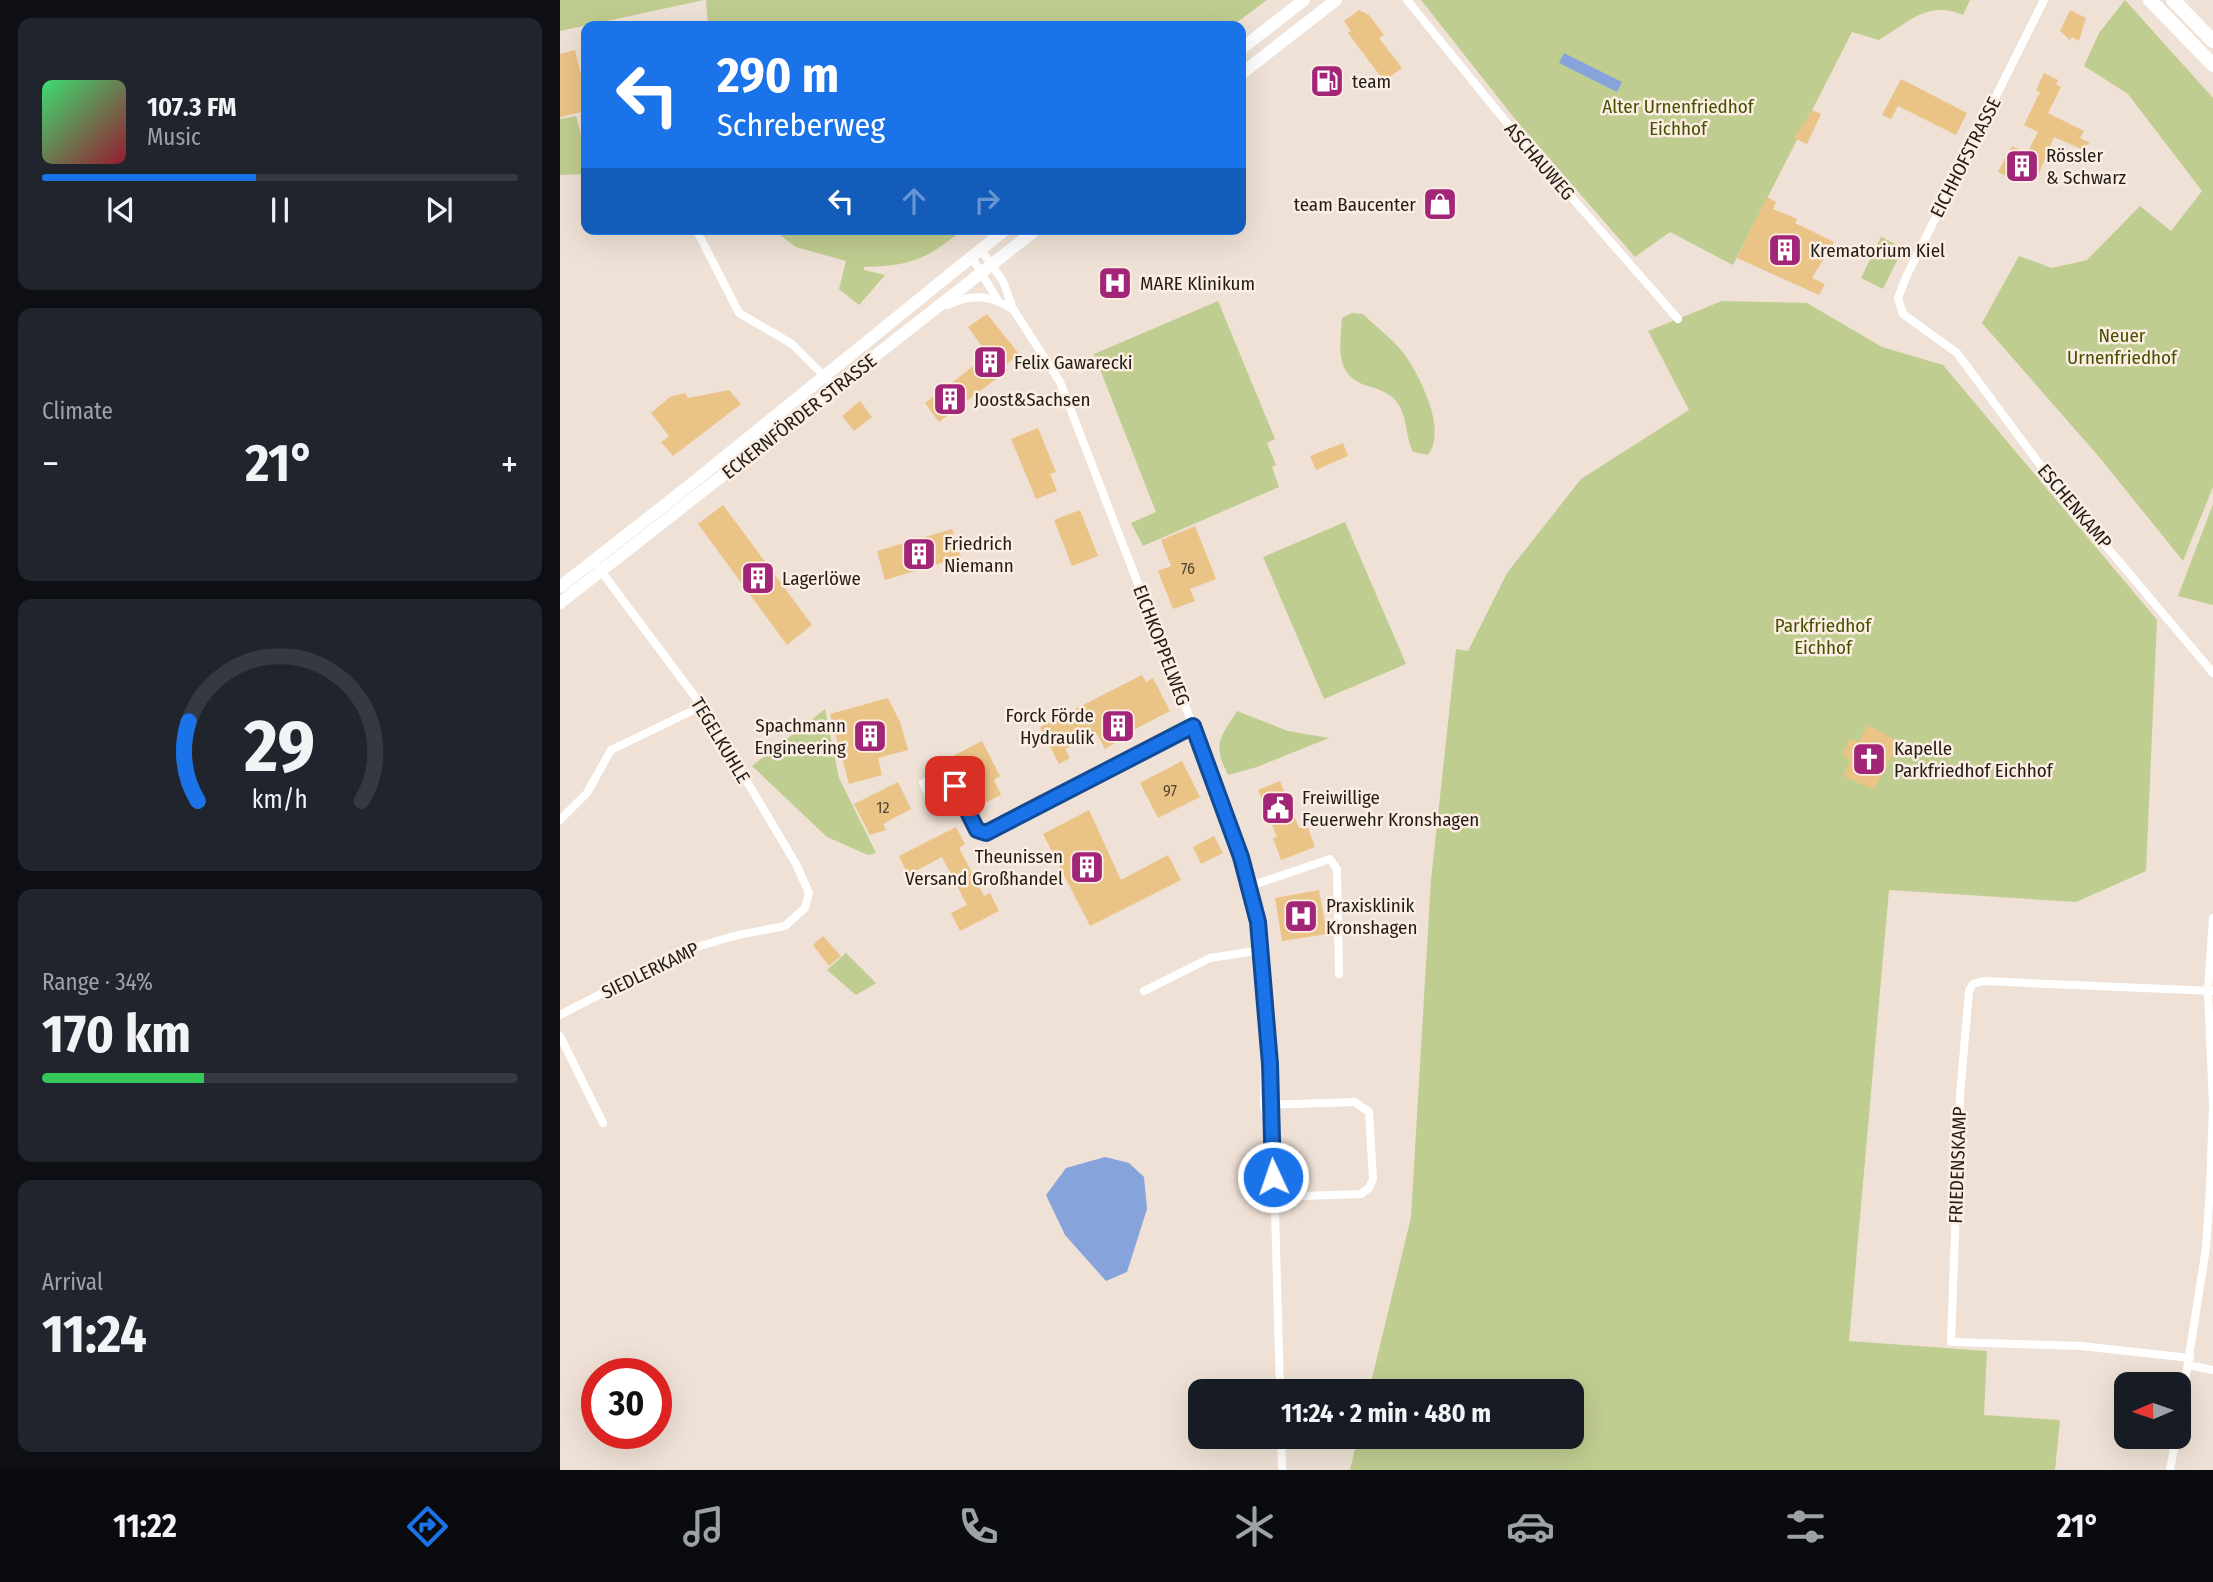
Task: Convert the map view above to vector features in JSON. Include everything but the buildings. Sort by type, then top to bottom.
[{"type":"highway","points":[[2150,0],[2213,65]]},
{"type":"highway","points":[[2173,0],[2213,41]]},
{"type":"main road","points":[[1246,45],[1304,0]]},
{"type":"main road","points":[[1246,70],[1336,0]]},
{"type":"main road","name":"ECKERNFÖRDER STRASSE","points":[[560,603],[597,566],[998,235]]},
{"type":"main road","name":"ECKERNFÖRDER STRASSE","points":[[560,587],[597,566],[835,387],[1029,235]]},
{"type":"street","name":"ASCHAUWEG","points":[[1407,0],[1511,128],[1678,318]]},
{"type":"street","name":"EICHHOFSTRASSE","points":[[1940,339],[1903,314],[1898,303],[1899,293],[2044,0]]},
{"type":"street","points":[[698,235],[739,313],[786,340],[835,387]]},
{"type":"street","name":"EICHKOPPELWEG","points":[[976,253],[992,263],[1003,281],[1013,309],[1060,382],[1193,726],[1250,886],[1262,950],[1268,1105],[1275,1197],[1280,1379]]},
{"type":"street","name":"EICHKOPPELWEG","points":[[976,253],[979,273],[998,300]]},
{"type":"street","name":"EICHKOPPELWEG","points":[[937,307],[971,295],[998,300],[1013,309]]},
{"type":"street","name":"ESCHENKAMP","points":[[1940,339],[1957,353],[2058,489],[2213,673]]},
{"type":"street","name":"TEGELKUHLE","points":[[597,566],[702,706],[796,864],[810,893],[805,908],[785,926]]},
{"type":"street","points":[[560,820],[587,793],[611,750],[702,706]]},
{"type":"street","points":[[962,800],[938,812],[923,783],[948,771],[977,830],[986,833],[1193,726]]},
{"type":"street","points":[[1250,886],[1330,859],[1338,869],[1339,974]]},
{"type":"street","points":[[2187,1372],[2206,1248],[2210,1189],[2213,1105],[2210,991],[2213,918]]},
{"type":"street","name":"SIEDLERKAMP","points":[[560,1014],[686,950],[738,935],[785,926]]},
{"type":"street","points":[[1144,991],[1210,958],[1262,950]]},
{"type":"street","name":"FRIEDENSKAMP","points":[[2189,1361],[2081,1346],[1951,1342],[1960,1096],[1969,991],[1973,984],[1983,981],[2210,991]]},
{"type":"street","points":[[560,1036],[603,1123]]},
{"type":"street","points":[[1268,1105],[1355,1102],[1369,1112],[1373,1179],[1369,1188],[1361,1194],[1275,1197]]},
{"type":"street","points":[[2189,1361],[2213,1370]]},
{"type":"street","points":[[1282,1449],[1282,1470]]},
{"type":"street","points":[[2170,1470],[2174,1449]]},
{"type":"green space","points":[[560,0],[704,0],[606,21],[581,21],[581,26],[560,31]]},
{"type":"green space","points":[[706,0],[1267,0],[1239,21],[708,21]]},
{"type":"green space","name":"Alter Urnenfriedhof Eichhof","points":[[1421,0],[1970,0],[1963,15],[1951,11],[1929,12],[1910,20],[1879,40],[1852,32],[1733,265],[1670,232],[1635,257],[1515,119]]},
{"type":"green space","name":"Neuer Urnenfriedhof","points":[[2125,0],[2213,98],[2213,487],[2183,561],[2100,458],[1982,323],[2019,256],[2052,268],[2087,260],[2140,206],[2171,231],[2202,191],[2128,94],[2084,66],[2099,33]]},
{"type":"green space","points":[[576,116],[581,134],[581,174],[560,175],[560,119]]},
{"type":"green space","points":[[780,235],[956,235],[929,254],[907,262],[864,267],[864,270],[885,275],[859,305],[839,289],[846,261],[796,247]]},
{"type":"green space","points":[[1881,237],[1903,248],[1883,289],[1861,278]]},
{"type":"green space","points":[[1218,301],[1275,439],[1267,443],[1276,465],[1272,467],[1279,487],[1143,546],[1131,523],[1156,512],[1094,354]]},
{"type":"green space","name":"Parkfriedhof Eichhof","points":[[1722,301],[1807,303],[1882,347],[1943,365],[2157,620],[2146,871],[2076,902],[1889,890],[1849,1341],[1987,1351],[1984,1415],[2060,1420],[2055,1470],[1350,1470],[1355,1449],[1584,1449],[1584,1379],[1372,1379],[1411,1217],[1431,880],[1456,649],[1468,651],[1507,573],[1581,479],[1689,410],[1648,331]]},
{"type":"green space","points":[[1352,313],[1363,314],[1392,340],[1403,352],[1419,379],[1434,420],[1433,445],[1428,455],[1413,452],[1403,413],[1393,398],[1357,381],[1344,368],[1340,350],[1342,318]]},
{"type":"green space","points":[[2213,504],[2213,605],[2178,596]]},
{"type":"green space","points":[[1345,522],[1406,664],[1324,699],[1263,557]]},
{"type":"green space","points":[[825,709],[839,778],[876,853],[868,855],[827,837],[752,766]]},
{"type":"green space","points":[[1237,711],[1288,731],[1329,738],[1257,767],[1228,775],[1219,748],[1222,735]]},
{"type":"green space","points":[[846,953],[876,983],[856,995],[827,970]]},
{"type":"water","points":[[1564,53],[1622,82],[1617,92],[1559,63]]},
{"type":"water","points":[[1105,1157],[1129,1163],[1144,1177],[1147,1209],[1127,1272],[1106,1281],[1065,1235],[1046,1195],[1066,1168]]},
{"type":"place","name":"team","points":[[1327,81]]},
{"type":"place","name":"Rössler & Schwarz","points":[[2022,166]]},
{"type":"place","name":"team Baucenter","points":[[1440,204]]},
{"type":"place","name":"Krematorium Kiel","points":[[1785,250]]},
{"type":"place","name":"MARE Klinikum","points":[[1115,283]]},
{"type":"place","name":"Felix Gawarecki","points":[[990,362]]},
{"type":"place","name":"Joost&Sachsen","points":[[950,399]]},
{"type":"place","name":"Friedrich Niemann","points":[[919,554]]},
{"type":"place","name":"Lagerlöwe","points":[[758,578]]},
{"type":"place","name":"Forck Förde Hydraulik","points":[[1118,726]]},
{"type":"place","name":"Spachmann Engineering","points":[[870,736]]},
{"type":"place","name":"Kapelle Parkfriedhof Eichhof","points":[[1869,759]]},
{"type":"place","name":"Freiwillige Feuerwehr Kronshagen","points":[[1278,808]]},
{"type":"place","name":"Theunissen Versand Großhandel","points":[[1087,867]]},
{"type":"place","name":"Praxisklinik Kronshagen","points":[[1301,916]]},
{"type":"route","points":[[955,786],[977,830],[986,833],[1193,726],[1241,857],[1258,922],[1270,1064],[1273,1177]]}]
